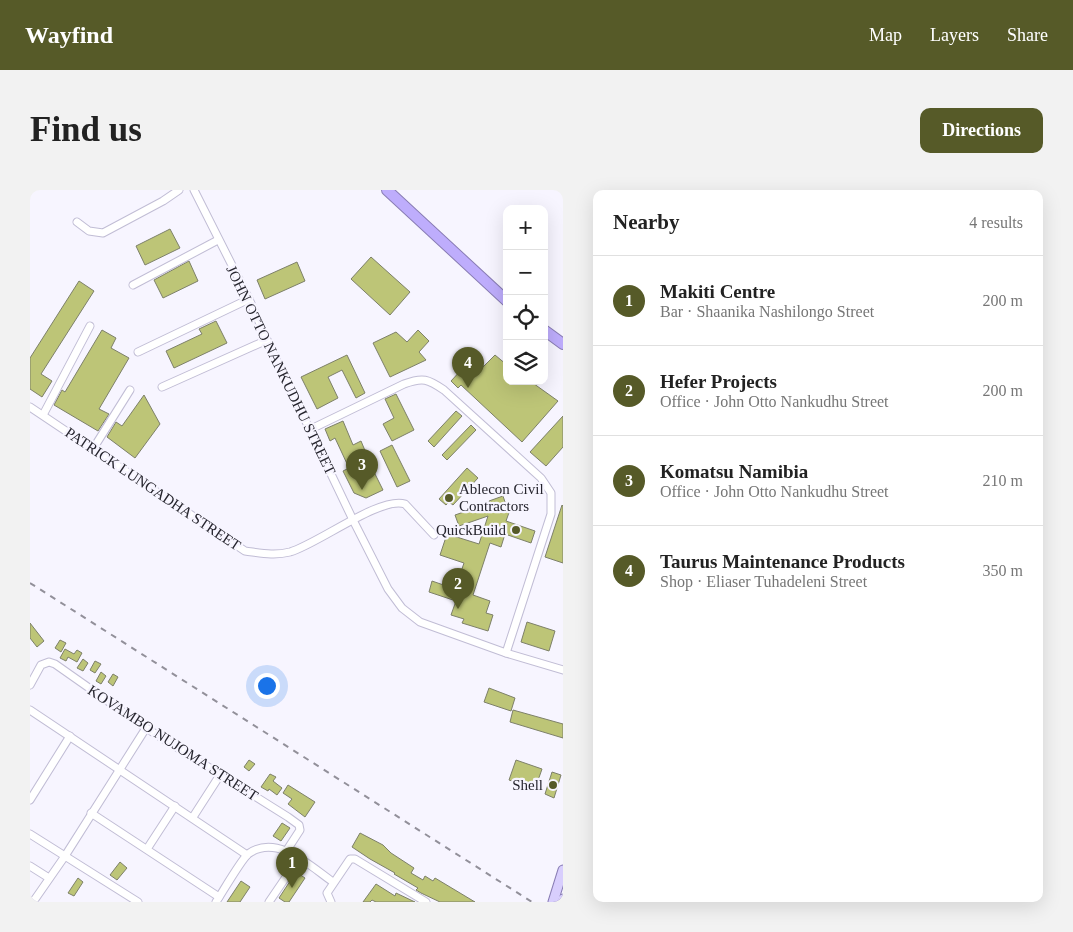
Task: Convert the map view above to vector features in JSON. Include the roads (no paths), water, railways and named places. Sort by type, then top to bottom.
[{"type":"highway","points":[[386,190],[503,297]]},
{"type":"highway","points":[[548,333],[563,344]]},
{"type":"main road","points":[[553,902],[563,870]]},
{"type":"street","points":[[77,222],[89,231],[103,233],[179,190]]},
{"type":"street","name":"JOHN OTTO NANKUDHU STREET","points":[[194,190],[249,299],[353,520],[388,589],[402,608],[420,622],[506,653],[563,670]]},
{"type":"street","points":[[133,285],[218,240]]},
{"type":"street","points":[[138,352],[249,299]]},
{"type":"street","points":[[43,415],[90,326]]},
{"type":"street","points":[[162,387],[267,340]]},
{"type":"street","points":[[309,430],[417,379],[431,382],[444,390],[541,478],[551,493],[551,514],[506,653]]},
{"type":"street","points":[[93,449],[130,390]]},
{"type":"street","name":"PATRICK LUNGADHA STREET","points":[[30,408],[245,551],[272,555],[292,551],[391,502],[405,504],[434,535]]},
{"type":"street","name":"KOVAMBO NUJOMA STREET","points":[[30,685],[42,665],[49,662],[146,728],[299,825],[300,830],[287,850]]},
{"type":"street","points":[[30,710],[193,817],[247,855]]},
{"type":"street","points":[[33,899],[65,856],[118,769],[146,728]]},
{"type":"street","points":[[30,800],[70,736]]},
{"type":"street","points":[[193,817],[220,774]]},
{"type":"street","points":[[147,849],[175,806]]},
{"type":"street","points":[[92,813],[218,899],[247,855],[270,847],[287,850],[333,882]]},
{"type":"street","points":[[30,834],[138,902]]},
{"type":"street","points":[[269,902],[299,858]]},
{"type":"street","points":[[331,902],[327,893],[350,859],[355,859],[426,902]]},
{"type":"street","points":[[30,866],[50,878]]},
{"type":"railway","points":[[30,583],[532,902]]},
{"type":"place","name":"Taurus Maintenance Products","points":[[468,388]]},
{"type":"place","name":"Komatsu Namibia","points":[[362,490]]},
{"type":"place","name":"Ablecon Civil Contractors","points":[[449,498]]},
{"type":"place","name":"QuickBuild","points":[[516,530]]},
{"type":"place","name":"Hefer Projects","points":[[458,609]]},
{"type":"place","name":"Shell","points":[[553,785]]},
{"type":"place","name":"Makiti Centre","points":[[292,888]]}]
